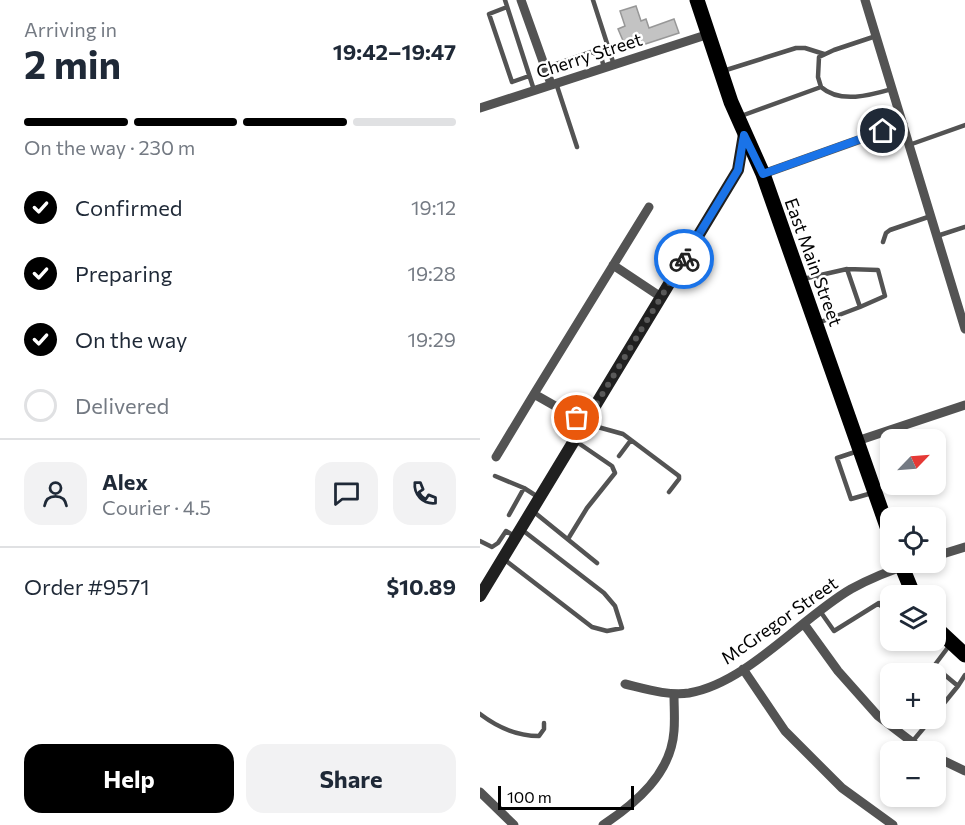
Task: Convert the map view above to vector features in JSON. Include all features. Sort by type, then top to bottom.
[{"type":"main road","name":"East Main Street","points":[[697,0],[737,117],[763,174],[800,279],[823,321],[859,445],[880,507]]},
{"type":"main road","points":[[946,638],[965,655]]},
{"type":"street","points":[[521,0],[545,68],[553,83]]},
{"type":"street","points":[[865,0],[965,329]]},
{"type":"street","name":"Cherry Street","points":[[480,108],[709,34]]},
{"type":"street","points":[[763,174],[903,124]]},
{"type":"street","points":[[480,596],[738,170],[744,135]]},
{"type":"street","points":[[496,457],[649,207]]},
{"type":"street","points":[[613,266],[661,297]]},
{"type":"street","points":[[534,394],[585,423]]},
{"type":"street","points":[[859,445],[965,405]]},
{"type":"street","points":[[946,553],[965,547]]},
{"type":"street","name":"McGregor Street","points":[[625,684],[674,694],[691,693],[706,687],[743,669],[851,589],[886,573]]},
{"type":"street","points":[[804,624],[838,671],[878,716],[911,741]]},
{"type":"street","points":[[743,669],[784,731],[842,788],[893,825]]},
{"type":"street","points":[[603,825],[637,801],[655,780],[667,758],[674,734],[674,694]]},
{"type":"street","points":[[946,762],[965,771]]},
{"type":"street","points":[[480,792],[514,825]]},
{"type":"lane","points":[[505,0],[534,90]]},
{"type":"lane","points":[[593,0],[609,66]]},
{"type":"lane","points":[[507,7],[489,14],[512,82],[530,76]]},
{"type":"lane","points":[[876,36],[819,57],[820,87],[838,95],[858,97],[892,89]]},
{"type":"lane","points":[[721,72],[796,48],[824,54]]},
{"type":"lane","points":[[545,68],[591,52],[601,56],[609,66]]},
{"type":"lane","points":[[553,83],[577,147]]},
{"type":"lane","points":[[737,117],[820,87]]},
{"type":"lane","points":[[909,145],[965,125]]},
{"type":"lane","points":[[883,242],[886,233],[890,230],[931,216]]},
{"type":"lane","points":[[937,236],[965,227]]},
{"type":"lane","points":[[800,279],[818,275],[847,269],[878,270],[885,296],[823,321],[818,275]]},
{"type":"lane","points":[[847,269],[860,307]]},
{"type":"lane","points":[[585,423],[594,427],[616,430],[679,476],[669,492]]},
{"type":"lane","points":[[568,539],[587,508],[615,473],[612,466],[574,440]]},
{"type":"lane","points":[[619,456],[631,440]]},
{"type":"lane","points":[[859,445],[837,458],[851,499],[875,492]]},
{"type":"lane","points":[[495,476],[524,488],[539,498]]},
{"type":"lane","points":[[509,515],[524,488]]},
{"type":"lane","points":[[532,510],[597,563]]},
{"type":"lane","points":[[480,541],[492,546],[498,543],[506,531],[518,533],[604,593],[615,606],[622,628],[607,631],[592,627],[503,558]]},
{"type":"lane","points":[[820,611],[834,631],[880,604]]},
{"type":"lane","points":[[951,643],[934,666],[958,686]]},
{"type":"lane","points":[[946,701],[965,675]]},
{"type":"lane","points":[[480,714],[490,722],[524,736],[539,736],[544,729],[544,723]]},
{"type":"lane","points":[[913,741],[923,729]]},
{"type":"building","points":[[636,6],[641,21],[646,19],[649,28],[674,19],[679,33],[627,50],[618,29],[625,26],[620,11]]},
{"type":"way so far","points":[[577,418],[585,423],[684,259]]},
{"type":"route","points":[[684,259],[738,170],[744,135],[763,174],[883,131]]}]
